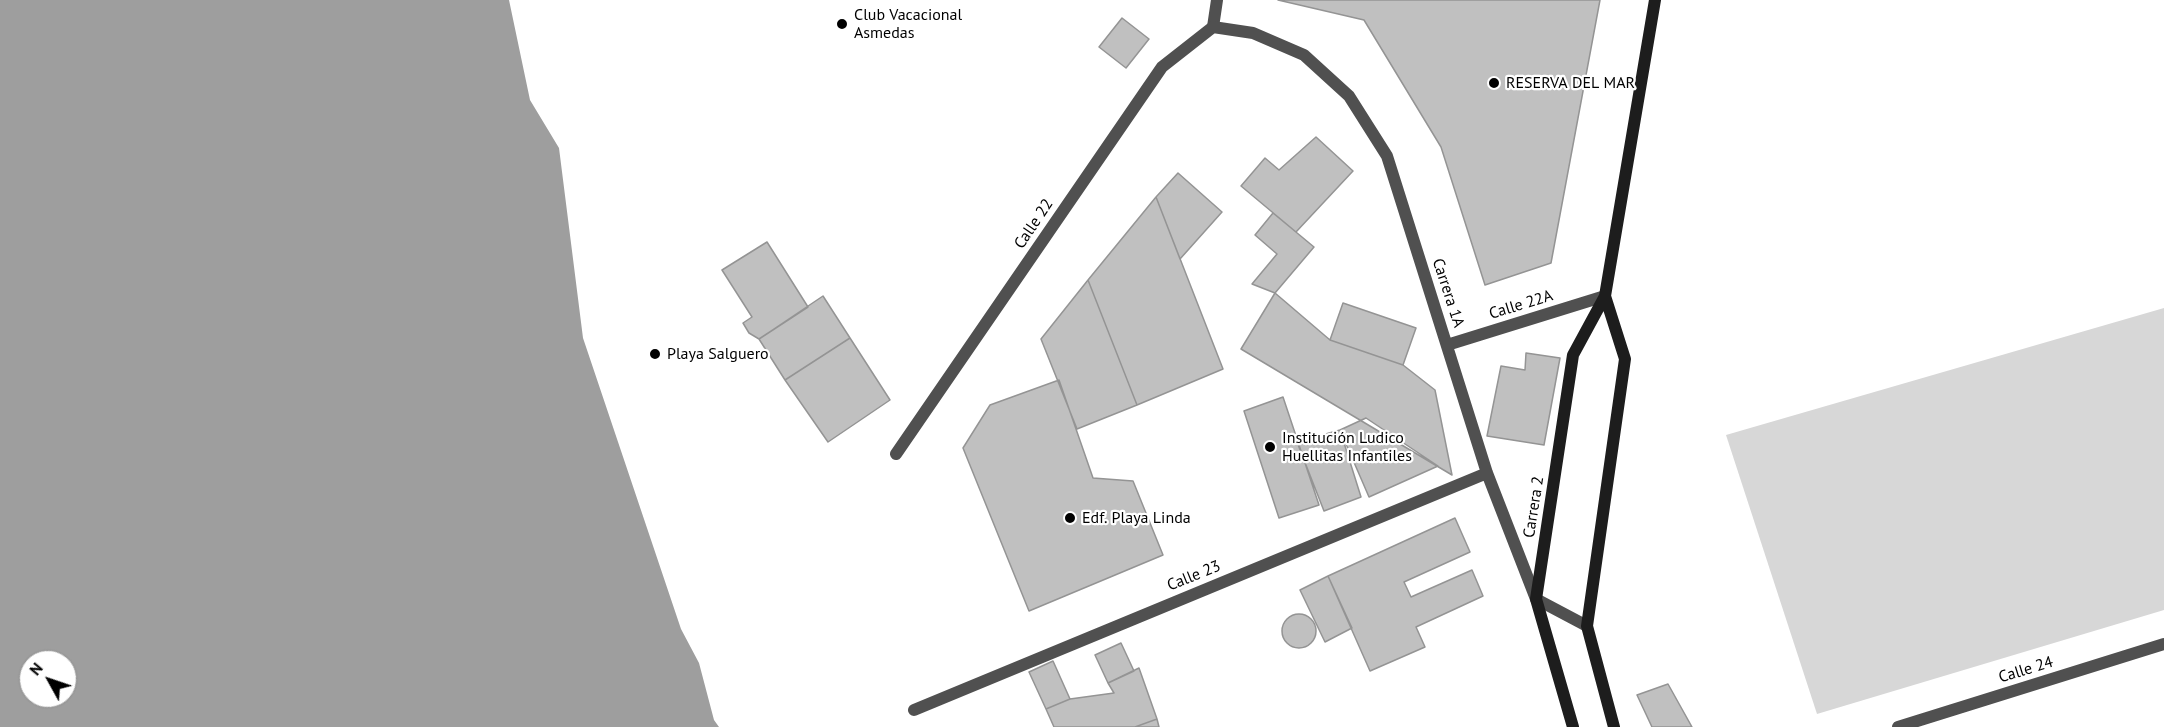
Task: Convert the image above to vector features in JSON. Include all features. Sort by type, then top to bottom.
[{"type":"street","points":[[1213,27],[1217,0]]},
{"type":"street","name":"Carrera 2","points":[[1573,727],[1536,599],[1573,356],[1605,296],[1655,0]]},
{"type":"street","name":"Carrera 1A","points":[[1213,27],[1253,33],[1304,56],[1349,96],[1387,156],[1487,472],[1536,599]]},
{"type":"street","name":"Calle 22","points":[[896,454],[1162,67],[1213,27]]},
{"type":"street","name":"Carrera 2","points":[[1605,296],[1625,358],[1587,626],[1614,727]]},
{"type":"street","name":"Calle 22A","points":[[1447,345],[1605,296]]},
{"type":"street","name":"Calle 23","points":[[914,710],[1487,472]]},
{"type":"street","points":[[1536,599],[1587,626]]},
{"type":"street","name":"Calle 24","points":[[1898,727],[2164,644]]},
{"type":"shaded area","points":[[0,0],[509,0],[530,100],[559,148],[583,338],[681,629],[699,663],[714,720],[719,727],[0,727]]},
{"type":"shaded area","points":[[2164,308],[2164,610],[1817,714],[1726,435]]},
{"type":"building","name":"RESERVA DEL MAR","points":[[1278,0],[1600,0],[1551,263],[1485,285],[1441,147],[1364,20]]},
{"type":"building","points":[[1122,18],[1149,39],[1126,68],[1099,47]]},
{"type":"building","points":[[1316,137],[1353,171],[1296,232],[1241,186],[1265,158],[1279,170]]},
{"type":"building","points":[[1178,173],[1222,212],[1180,259],[1156,197]]},
{"type":"building","points":[[1156,197],[1223,369],[1137,405],[1088,280]]},
{"type":"building","points":[[1273,213],[1314,247],[1275,293],[1252,284],[1277,254],[1255,235]]},
{"type":"building","points":[[767,242],[808,307],[759,339],[749,333],[743,323],[752,317],[722,270]]},
{"type":"building","points":[[1088,280],[1137,405],[1077,429],[1041,339]]},
{"type":"building","points":[[1275,293],[1330,340],[1403,365],[1435,390],[1452,475],[1241,349]]},
{"type":"building","points":[[823,296],[850,338],[785,380],[759,339]]},
{"type":"building","points":[[1343,303],[1416,328],[1403,365],[1330,340]]},
{"type":"building","points":[[850,338],[890,400],[828,442],[785,380]]},
{"type":"building","points":[[1526,353],[1560,358],[1544,445],[1487,436],[1501,366],[1525,370]]},
{"type":"building","name":"Edf. Playa Linda","points":[[1059,380],[1093,478],[1133,481],[1163,555],[1029,611],[963,448],[990,405]]},
{"type":"building","points":[[1283,397],[1319,505],[1279,518],[1244,411]]},
{"type":"building","points":[[1366,418],[1438,466],[1369,497],[1340,430]]},
{"type":"building","points":[[1340,430],[1361,497],[1324,511],[1297,442]]},
{"type":"building","points":[[1455,518],[1470,552],[1404,582],[1411,597],[1472,570],[1483,596],[1416,627],[1425,647],[1370,671],[1328,576]]},
{"type":"building","points":[[1328,576],[1352,628],[1325,642],[1300,590]]},
{"type":"building","points":[[1299,614],[1311,619],[1316,631],[1311,643],[1299,648],[1287,643],[1282,631],[1287,619]]},
{"type":"building","points":[[1121,643],[1134,671],[1108,683],[1095,655]]},
{"type":"building","points":[[1053,661],[1070,699],[1046,709],[1029,672]]},
{"type":"building","points":[[1139,668],[1157,719],[1135,727],[1054,727],[1046,709],[1070,699],[1114,693],[1108,683]]},
{"type":"building","points":[[1668,684],[1692,727],[1652,727],[1637,695]]},
{"type":"building","points":[[1157,719],[1159,727],[1135,727]]},
{"type":"place","name":"Club Vacacional Asmedas","points":[[842,24]]},
{"type":"place","name":"RESERVA DEL MAR","points":[[1494,83]]},
{"type":"place","name":"Playa Salguero","points":[[655,354]]},
{"type":"place","name":"Institución Ludico Huellitas Infantiles","points":[[1270,447]]},
{"type":"place","name":"Edf. Playa Linda","points":[[1070,518]]}]
